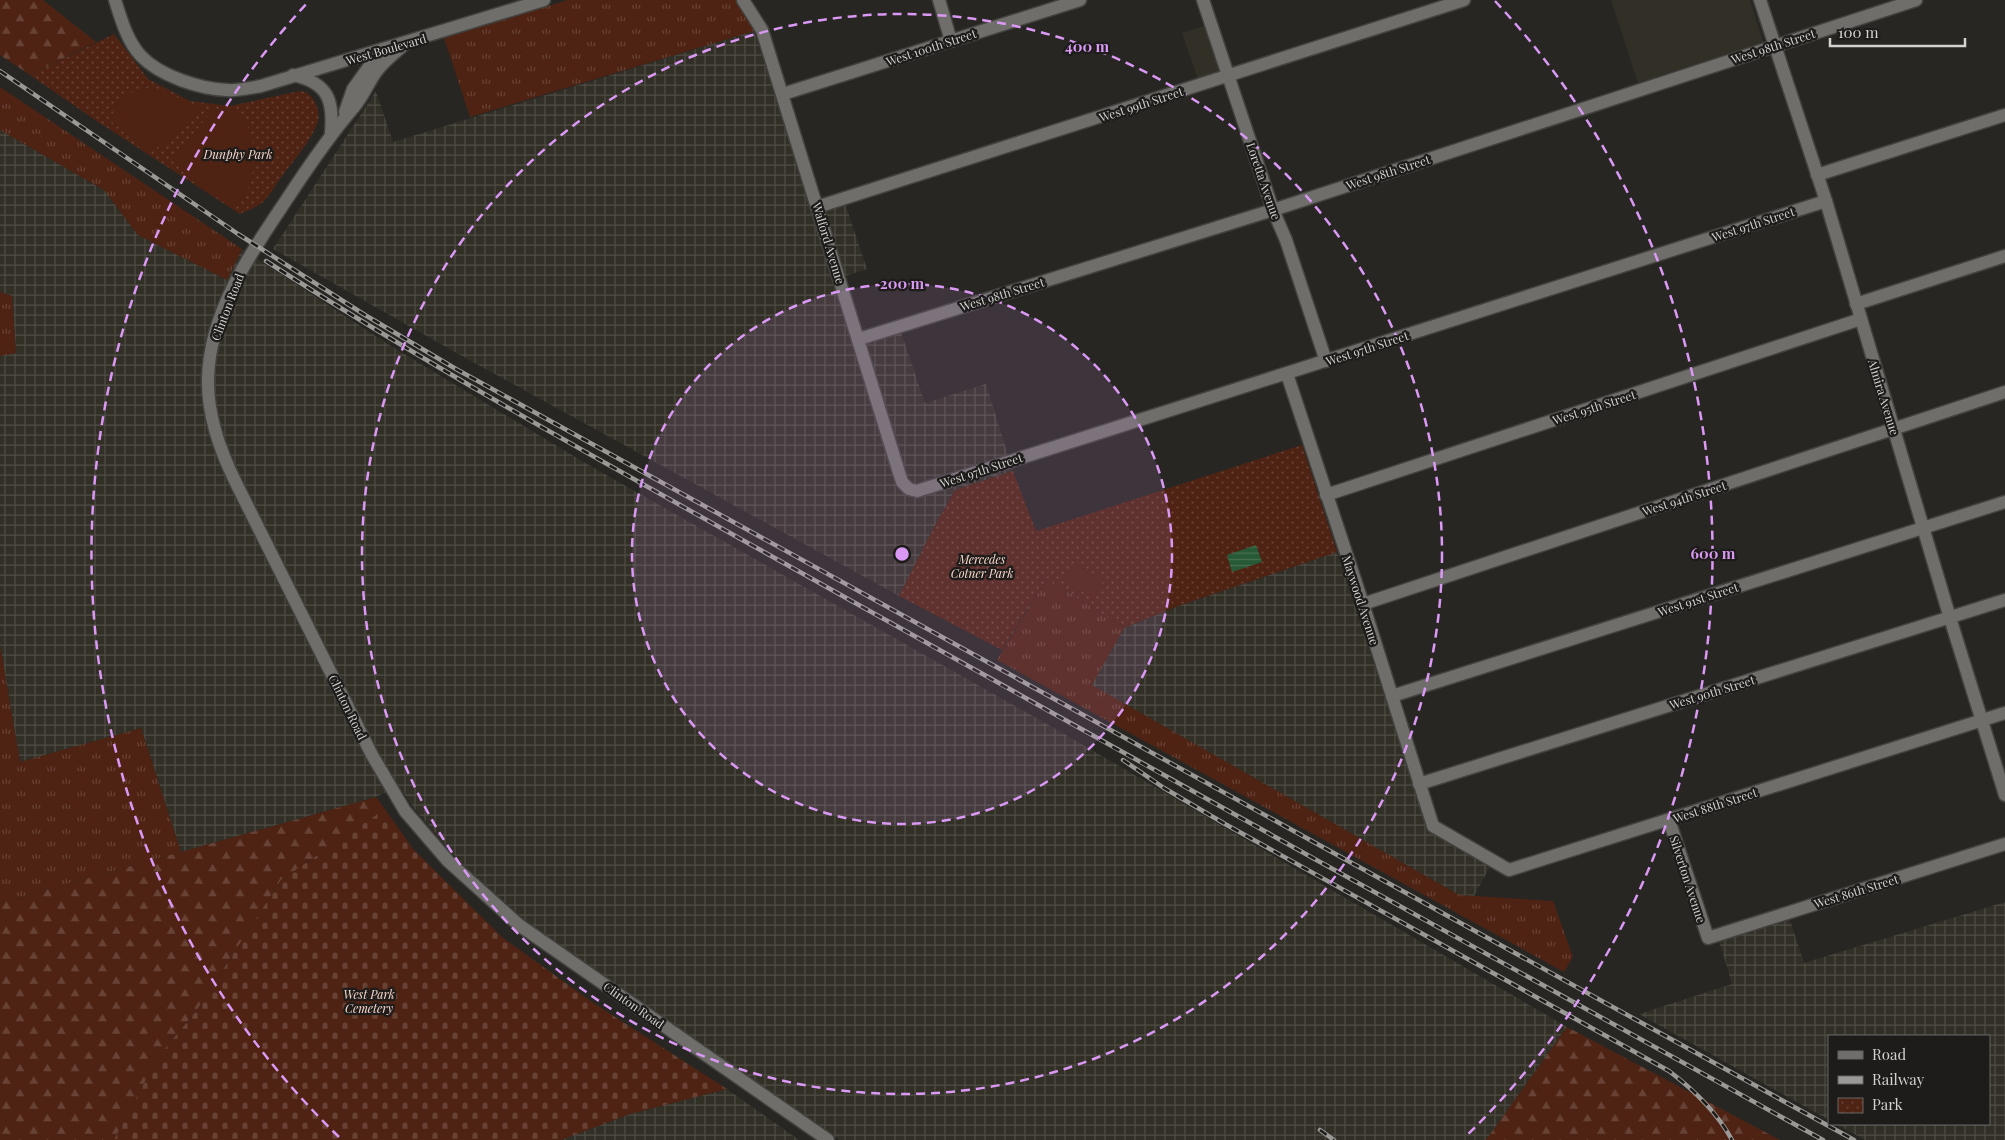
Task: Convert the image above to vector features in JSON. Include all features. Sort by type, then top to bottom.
[{"type":"street","name":"West Boulevard","points":[[115,0],[125,32],[141,56],[164,72],[186,83],[226,90],[261,86],[544,0]]},
{"type":"street","name":"Walford Avenue","points":[[743,0],[762,30],[902,482],[908,489]]},
{"type":"street","points":[[939,0],[951,41]]},
{"type":"street","name":"West 100th Street","points":[[783,94],[1078,0]]},
{"type":"street","name":"Loretta Avenue","points":[[1203,0],[1326,361]]},
{"type":"street","name":"West 99th Street","points":[[817,207],[1464,0]]},
{"type":"street","name":"Almira Avenue","points":[[1760,0],[1826,201],[1893,429],[2005,795]]},
{"type":"street","name":"West 98th Street","points":[[859,339],[1273,210],[1916,0]]},
{"type":"street","name":"Clinton Road","points":[[406,43],[373,67],[352,89],[343,119],[331,133],[236,278],[218,325],[208,378],[212,416],[220,445],[240,492],[372,755],[405,811],[448,861],[519,925],[828,1140]]},
{"type":"street","name":"Clinton Road","points":[[373,67],[381,50]]},
{"type":"street","points":[[294,76],[308,78],[326,93],[332,106],[331,133]]},
{"type":"street","points":[[1817,175],[2005,114]]},
{"type":"street","name":"West 97th Street","points":[[908,489],[917,491],[1826,201]]},
{"type":"street","points":[[1856,304],[2005,256]]},
{"type":"street","name":"West 95th Street","points":[[1326,495],[1861,320]]},
{"type":"street","name":"Maywood Avenue","points":[[1287,374],[1363,604],[1433,826]]},
{"type":"street","name":"West 94th Street","points":[[1363,604],[2005,392]]},
{"type":"street","name":"West 91st Street","points":[[1392,696],[2005,502]]},
{"type":"street","name":"West 90th Street","points":[[1419,784],[2005,600]]},
{"type":"street","name":"West 88th Street","points":[[1433,826],[1509,870],[2005,713]]},
{"type":"street","name":"Silverton Avenue","points":[[1669,820],[1708,938]]},
{"type":"street","name":"West 86th Street","points":[[1708,938],[2005,844]]},
{"type":"shaded area","points":[[1611,0],[1750,0],[1763,42],[1638,83]]},
{"type":"shaded area","points":[[1207,25],[1224,74],[1199,82],[1182,33]]},
{"type":"shaded area","points":[[754,31],[813,213],[845,203],[867,269],[836,279],[858,346],[901,332],[925,403],[986,384],[1013,471],[955,490],[899,596],[460,355],[273,249],[376,91],[393,142]]},
{"type":"shaded area","points":[[0,130],[104,190],[138,235],[227,280],[242,249],[391,346],[587,464],[1054,728],[1567,1027],[1486,1140],[839,1140],[527,922],[461,863],[413,807],[399,786],[376,797],[181,852],[141,728],[20,762],[0,645],[0,356],[16,353],[12,296],[0,292]]},
{"type":"shaded area","points":[[1256,545],[1262,562],[1232,572],[1227,555]]},
{"type":"shaded area","points":[[1337,552],[1428,829],[1491,865],[1474,896],[1459,895],[1091,685],[1124,628],[1178,606]]},
{"type":"shaded area","points":[[2005,902],[2005,1140],[1865,1140],[1838,1125],[1990,1125],[1990,1035],[1828,1035],[1828,1119],[1639,1014],[1732,984],[1718,938],[1789,917],[1804,963]]},
{"type":"shaded area","points":[[727,1089],[799,1140],[561,1140],[630,1114]]},
{"type":"green space","points":[[0,0],[43,0],[96,42],[30,75],[0,55]]},
{"type":"green space","points":[[568,0],[737,0],[751,22],[754,31],[470,117],[444,38]]},
{"type":"green space","name":"Dunphy Park","points":[[114,34],[148,79],[190,101],[230,106],[300,91],[313,98],[318,108],[318,119],[314,131],[300,153],[262,203],[240,214],[92,118],[30,75]]},
{"type":"green space","points":[[0,87],[242,249],[227,280],[138,235],[104,190],[0,130]]},
{"type":"green space","points":[[152,87],[200,107],[184,129],[152,151],[145,151],[110,120],[117,105],[125,96]]},
{"type":"green space","points":[[232,107],[245,122],[253,144],[254,155],[254,167],[247,190],[235,209],[188,178],[175,162],[175,156],[212,111]]},
{"type":"green space","points":[[0,292],[12,296],[16,353],[0,356]]},
{"type":"green space","name":"Mercedes Cotner Park","points":[[1302,445],[1337,552],[1178,606],[1124,628],[1047,578],[1002,650],[899,596],[955,490],[1013,471],[1036,531]]},
{"type":"green space","points":[[1075,563],[1104,580],[1094,598],[1064,581]]},
{"type":"green space","points":[[1047,578],[1124,628],[1092,685],[1459,895],[1553,901],[1573,957],[1564,972],[997,660]]},
{"type":"green space","points":[[0,645],[20,762],[141,728],[181,852],[0,903]]},
{"type":"green space","points":[[376,797],[385,809],[281,880],[197,1010],[158,1057],[114,1140],[0,1140],[0,903]]},
{"type":"green space","name":"West Park Cemetery","points":[[385,809],[413,849],[503,938],[592,1002],[727,1089],[630,1114],[561,1140],[114,1140],[158,1057],[197,1010],[281,880]]},
{"type":"green space","points":[[1567,1027],[1780,1140],[1486,1140]]},
{"type":"railway","points":[[0,71],[238,234],[365,315],[456,369],[1854,1140]]},
{"type":"railway","points":[[266,261],[411,351],[633,479],[1823,1140]]},
{"type":"railway","points":[[1123,760],[1164,788],[1225,824],[1669,1071],[1704,1102],[1732,1140]]},
{"type":"railway","points":[[1320,1130],[1334,1140]]}]
